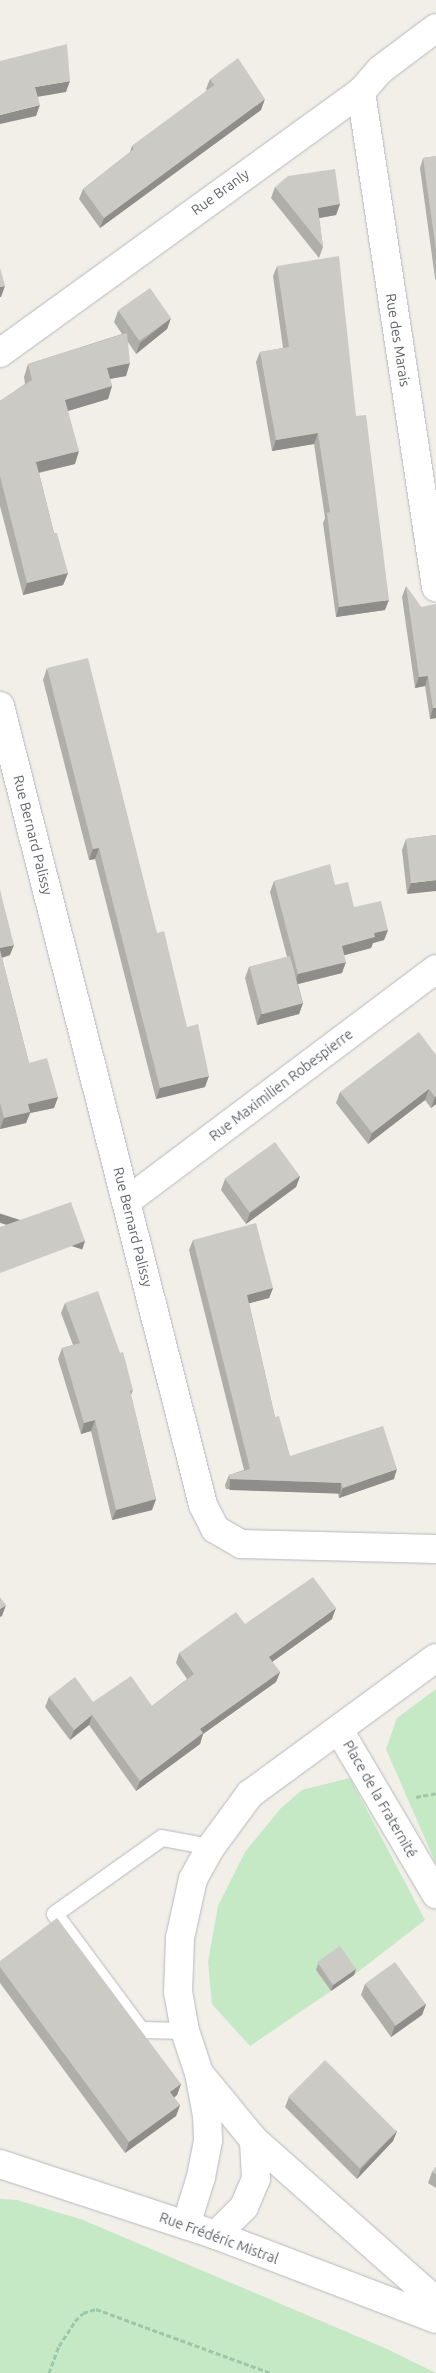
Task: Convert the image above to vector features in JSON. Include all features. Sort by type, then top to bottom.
[{"type":"street","name":"Rue Branly","points":[[0,353],[361,92],[380,70],[436,28]]},
{"type":"street","name":"Rue des Marais","points":[[361,92],[436,587]]},
{"type":"street","name":"Rue Bernard Palissy","points":[[0,706],[203,1504],[215,1528],[241,1544],[436,1549]]},
{"type":"street","name":"Rue Maximilien Robespierre","points":[[127,1201],[436,969]]},
{"type":"street","name":"Place de la Fraternité","points":[[436,1658],[339,1730],[436,1894]]},
{"type":"street","points":[[186,2225],[201,2177],[208,2140],[207,2116],[199,2073],[185,2031],[178,1994],[180,1938],[193,1879],[211,1846],[250,1794],[339,1730]]},
{"type":"street","points":[[199,2073],[254,2140],[436,2301]]},
{"type":"street","points":[[216,2235],[244,2207],[256,2179],[254,2140]]},
{"type":"street","name":"Rue Frédéric Mistral","points":[[0,2164],[216,2235],[436,2320]]},
{"type":"lane","points":[[185,2031],[141,2030],[55,1914],[162,1838],[211,1846]]},
{"type":"path","points":[[49,2373],[59,2346],[75,2321],[83,2312],[96,2309],[271,2373]]},
{"type":"green space","points":[[436,1689],[436,1864],[386,1749],[397,1718]]},
{"type":"green space","points":[[350,1778],[425,1920],[354,1975],[338,1953],[331,1991],[250,2046],[212,2004],[208,1962],[218,1906],[245,1852],[281,1808],[302,1790]]},
{"type":"green space","points":[[0,2199],[17,2200],[83,2220],[387,2349],[436,2373],[0,2373]]},
{"type":"building","points":[[67,44],[70,81],[35,87],[40,105],[0,115],[0,61]]},
{"type":"building","points":[[238,58],[265,99],[104,218],[83,189],[134,149],[132,146],[214,85],[210,79]]},
{"type":"building","points":[[436,156],[436,250],[423,158]]},
{"type":"building","points":[[335,169],[340,204],[318,208],[323,247],[275,187],[288,176]]},
{"type":"building","points":[[339,256],[356,416],[366,415],[389,600],[339,607],[327,513],[330,512],[318,433],[276,440],[260,352],[289,347],[277,266]]},
{"type":"building","points":[[0,268],[5,286],[0,287]]},
{"type":"building","points":[[150,288],[171,318],[139,341],[118,310]]},
{"type":"building","points":[[127,333],[130,363],[107,368],[112,386],[65,400],[79,451],[36,462],[54,533],[57,533],[68,573],[27,583],[0,476],[0,401],[32,380],[28,364]]},
{"type":"building","points":[[406,586],[421,607],[436,604],[436,708],[433,708],[428,676],[419,677]]},
{"type":"building","points":[[88,658],[157,933],[164,931],[187,1027],[198,1024],[209,1076],[160,1088],[99,848],[93,849],[47,668]]},
{"type":"building","points":[[436,835],[436,880],[411,883],[406,839]]},
{"type":"building","points":[[330,864],[335,885],[348,882],[354,907],[381,901],[388,930],[374,933],[375,937],[342,946],[346,962],[298,974],[274,881]]},
{"type":"building","points":[[0,890],[14,945],[0,948]]},
{"type":"building","points":[[0,950],[29,1063],[47,1058],[58,1097],[28,1104],[30,1112],[4,1118],[0,1103]]},
{"type":"building","points":[[290,956],[303,1003],[262,1014],[249,967]]},
{"type":"building","points":[[419,1032],[436,1055],[436,1096],[429,1089],[372,1133],[340,1092]]},
{"type":"building","points":[[275,1142],[300,1176],[250,1212],[225,1178]]},
{"type":"building","points":[[71,1202],[85,1241],[0,1273],[0,1227]]},
{"type":"building","points":[[256,1223],[273,1288],[247,1295],[275,1417],[279,1416],[290,1456],[383,1426],[397,1469],[343,1488],[341,1483],[230,1479],[229,1475],[250,1469],[193,1240]]},
{"type":"building","points":[[98,1291],[120,1353],[123,1352],[133,1390],[130,1391],[156,1499],[116,1510],[95,1420],[84,1423],[62,1348],[80,1343],[65,1303]]},
{"type":"building","points":[[313,1577],[336,1608],[269,1657],[280,1672],[200,1729],[203,1733],[140,1781],[92,1715],[74,1730],[49,1697],[75,1677],[93,1702],[131,1676],[152,1706],[194,1674],[179,1653],[236,1612],[245,1624]]},
{"type":"building","points":[[0,1597],[6,1605],[0,1609]]},
{"type":"building","points":[[57,1918],[181,2084],[170,2092],[180,2105],[129,2142],[0,1967],[0,1961]]},
{"type":"building","points":[[340,1946],[356,1969],[333,1985],[317,1962]]},
{"type":"building","points":[[395,1962],[426,2004],[396,2026],[365,1984]]},
{"type":"building","points":[[325,2060],[396,2131],[360,2168],[288,2097]]}]
